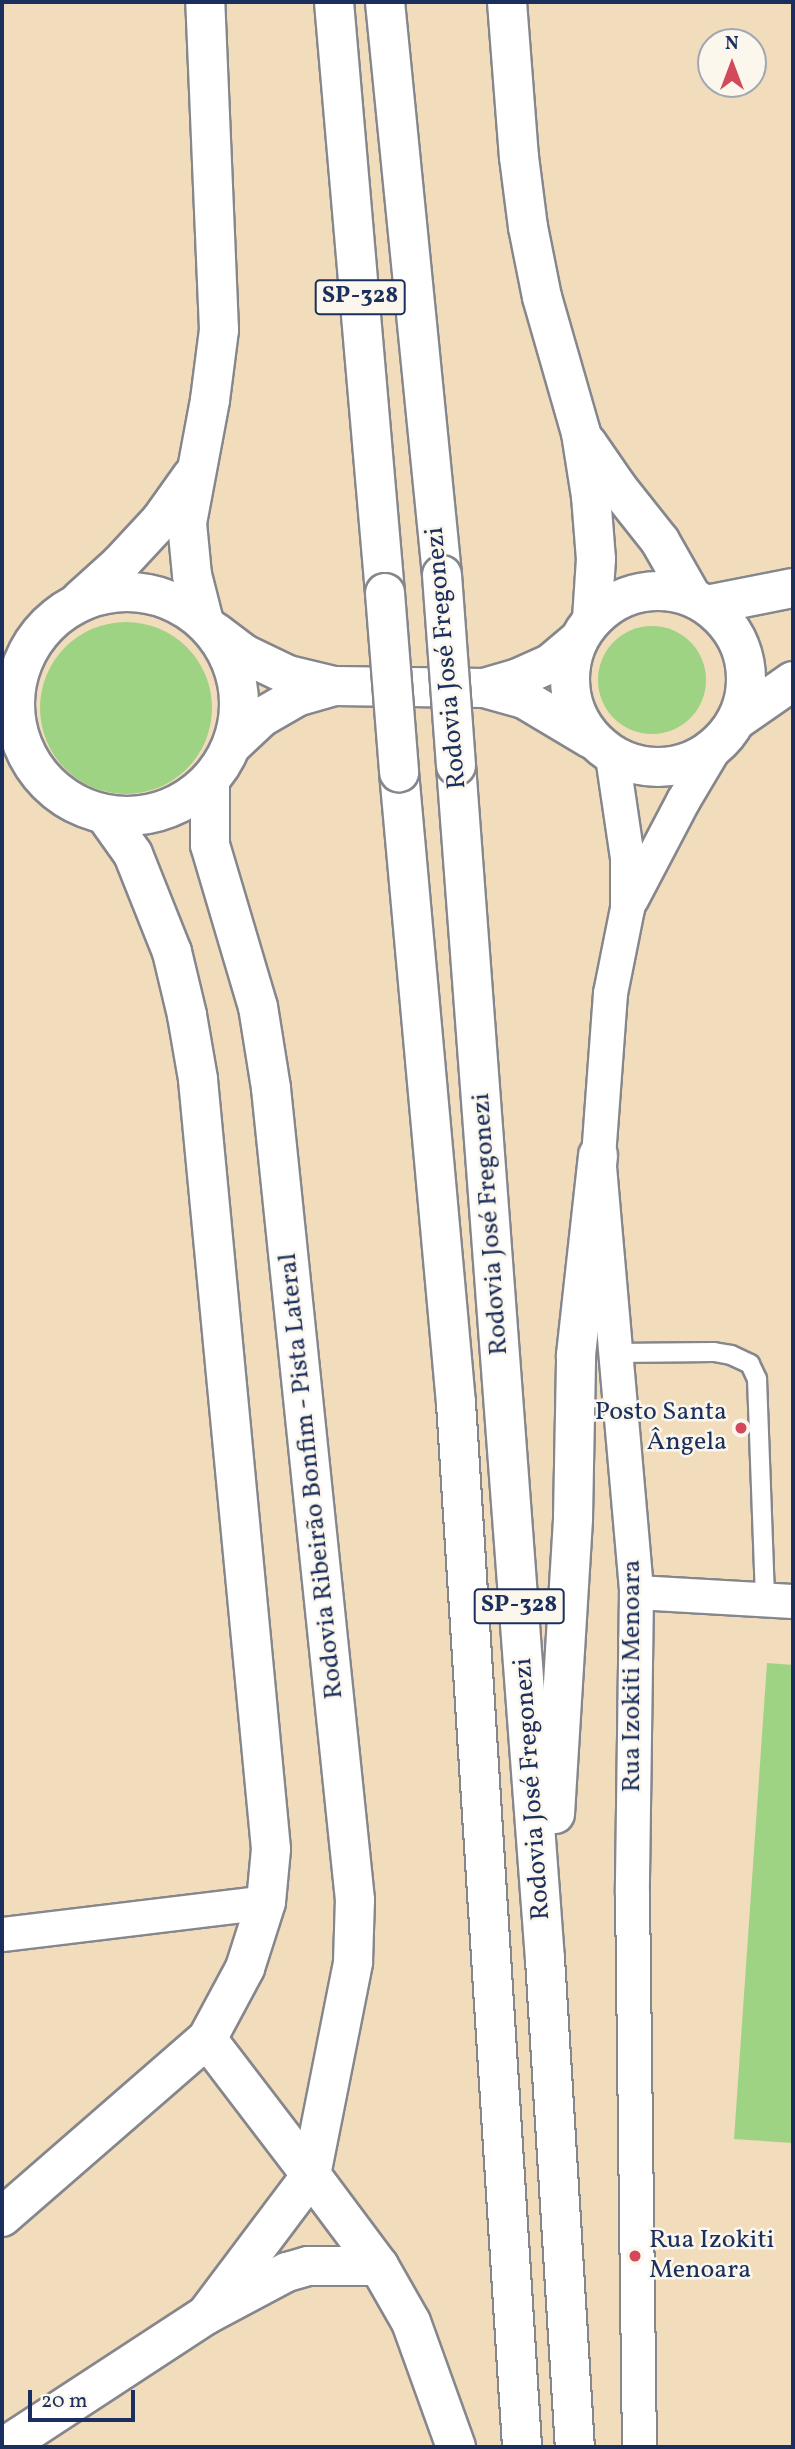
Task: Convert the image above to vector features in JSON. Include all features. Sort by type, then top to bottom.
[{"type":"main road","points":[[205,2],[219,330],[210,400],[187,523],[192,575],[208,625],[233,663],[240,704],[233,744]]},
{"type":"main road","name":"Rodovia José Fregonezi","points":[[334,2],[456,1403],[522,2447]]},
{"type":"main road","name":"Rodovia José Fregonezi","points":[[385,2],[442,575],[545,1959],[575,2447]]},
{"type":"main road","points":[[508,2],[519,157],[528,227],[542,297],[581,433],[596,559],[585,630],[569,676],[575,712],[604,749]]},
{"type":"main road","points":[[581,433],[618,488],[660,541],[699,601],[731,627],[745,657],[747,690],[726,734]]},
{"type":"main road","points":[[195,472],[160,521],[120,564],[39,632],[18,674],[14,720],[30,764],[63,798],[106,816],[144,816],[180,804],[210,781],[233,744],[262,717],[296,697],[334,686]]},
{"type":"main road","points":[[484,688],[518,678],[551,663],[621,598],[656,591],[699,601],[793,588]]},
{"type":"main road","points":[[75,604],[120,591],[165,598],[208,625],[244,654],[288,675],[334,686],[484,688],[524,699],[561,718],[604,749],[646,767],[683,764],[793,681]]},
{"type":"main road","name":"Rodovia Ribeirão Bonfim - Pista Lateral","points":[[210,781],[210,845],[258,1007],[271,1088],[352,1853],[355,1900],[353,1962],[311,2175]]},
{"type":"main road","points":[[2,2217],[207,2039],[245,1968],[266,1902],[271,1849],[198,1079],[172,952],[133,854],[106,816]]},
{"type":"main road","points":[[545,1959],[573,1518],[576,1354],[598,1155]]},
{"type":"main road","points":[[207,2039],[379,2266],[411,2322],[456,2447]]},
{"type":"main road","points":[[206,2315],[311,2175]]},
{"type":"main road","points":[[4,2447],[206,2315],[287,2272],[309,2266],[379,2266]]},
{"type":"street","name":"Rua Izokiti Menoara","points":[[627,908],[683,800],[726,734]]},
{"type":"street","name":"Rua Izokiti Menoara","points":[[604,749],[622,807],[627,857],[627,908],[610,993],[598,1155],[636,1592],[632,1893],[639,2447]]},
{"type":"street","points":[[636,1592],[779,1600]]},
{"type":"street","points":[[2,1934],[266,1902]]},
{"type":"lane","points":[[616,1353],[714,1352],[731,1354],[750,1364],[757,1379],[779,1600]]},
{"type":"green space","points":[[126,622],[159,628],[187,647],[206,675],[212,708],[206,741],[187,769],[159,788],[126,794],[93,788],[65,769],[46,741],[40,708],[46,675],[65,647],[93,628]]},
{"type":"green space","points":[[652,626],[673,630],[690,642],[702,659],[706,680],[702,701],[690,718],[673,730],[652,734],[631,730],[614,718],[602,701],[598,680],[602,659],[614,642],[631,630]]},
{"type":"green space","points":[[767,1663],[793,1665],[793,2143],[734,2139]]},
{"type":"place","name":"Posto Santa Ângela","points":[[741,1428]]},
{"type":"place","name":"Rua Izokiti Menoara","points":[[635,2256]]}]
